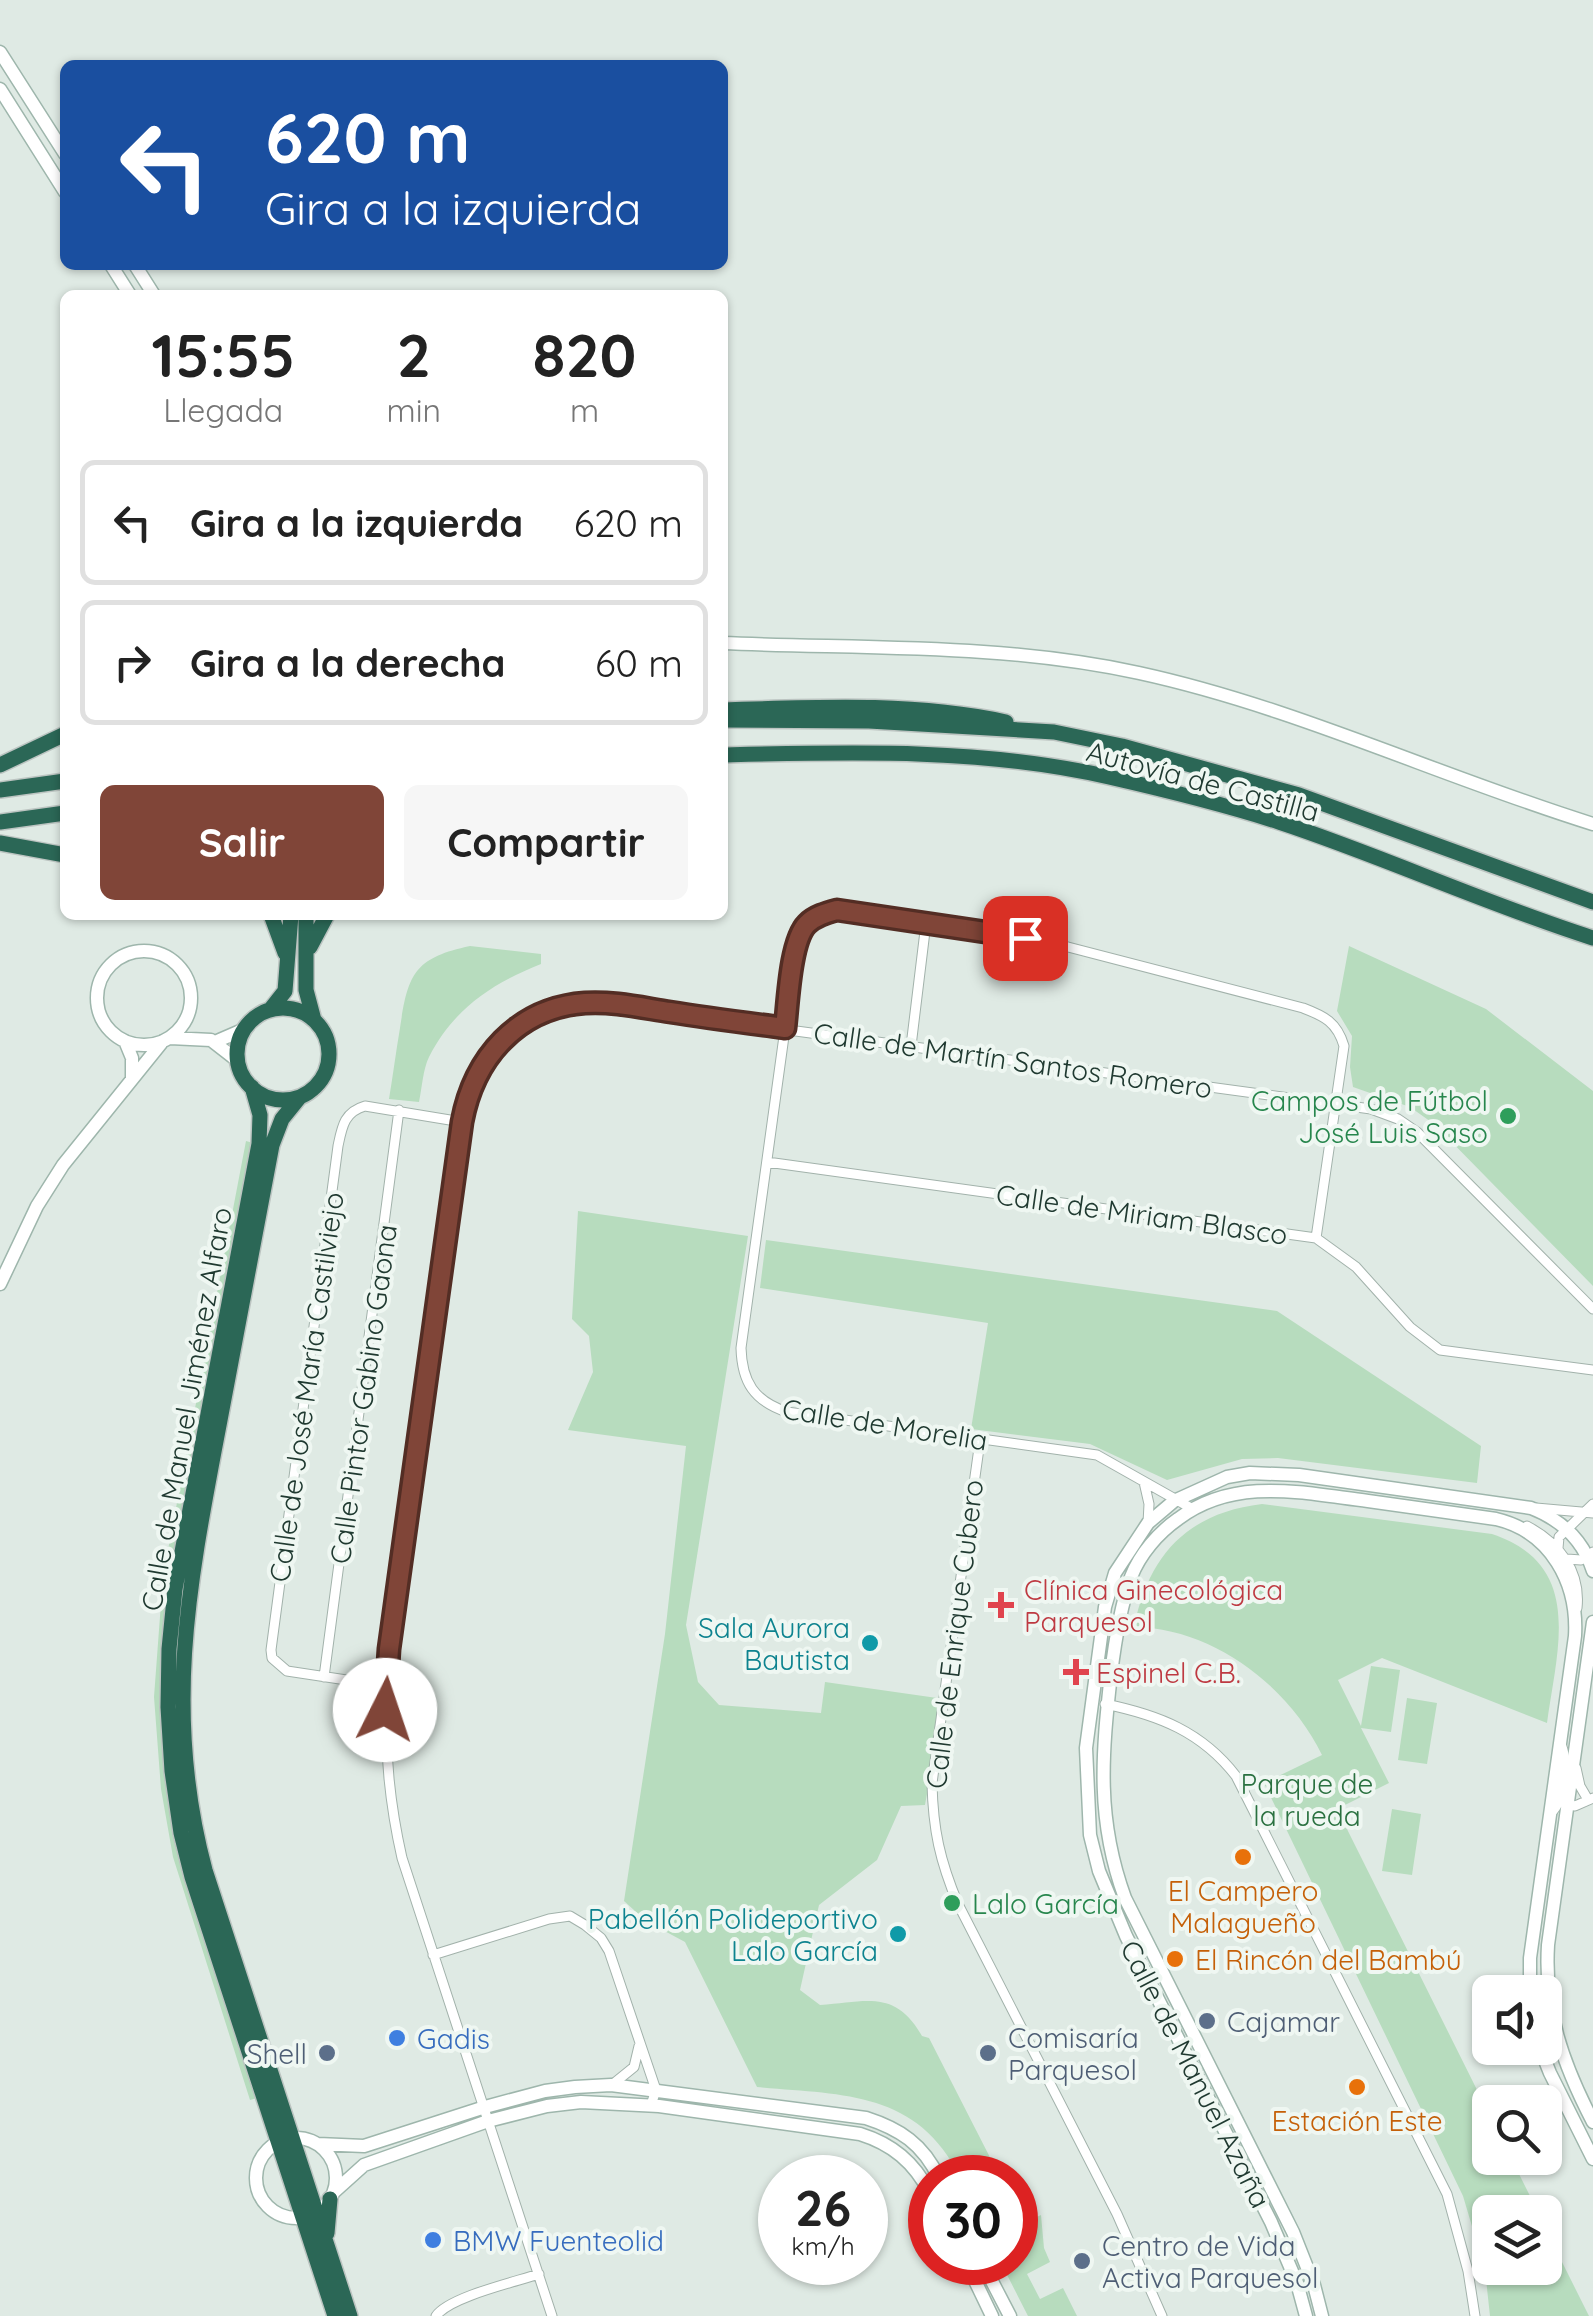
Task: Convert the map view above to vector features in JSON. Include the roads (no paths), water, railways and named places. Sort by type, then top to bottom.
[{"type":"highway","points":[[728,708],[873,708],[978,716],[1054,732]]},
{"type":"highway","name":"Autovía de Castilla","points":[[728,720],[869,721],[1054,732],[1122,746],[1299,794],[1593,902]]},
{"type":"highway","points":[[0,765],[60,736]]},
{"type":"highway","name":"Autovía de Castilla","points":[[728,755],[865,752],[989,759],[1105,776],[1281,823],[1593,938]]},
{"type":"highway","points":[[0,790],[60,782]]},
{"type":"highway","points":[[0,822],[60,814]]},
{"type":"highway","points":[[0,843],[60,854]]},
{"type":"highway","points":[[273,920],[281,936],[287,980]]},
{"type":"highway","points":[[292,920],[283,996],[245,1028],[238,1050],[242,1076],[252,1088],[274,1100],[299,1098],[320,1082],[327,1070],[328,1043],[314,1020],[306,990],[306,920]]},
{"type":"highway","points":[[308,950],[324,920]]},
{"type":"highway","points":[[270,1010],[293,1010],[314,1020]]},
{"type":"highway","name":"Calle de Manuel Jiménez Alfaro","points":[[252,1088],[260,1115],[260,1144],[183,1540],[169,1649],[172,1771],[192,1877],[310,2215],[335,2316]]},
{"type":"highway","name":"Calle de Manuel Jiménez Alfaro","points":[[285,2139],[194,1828],[180,1700],[190,1580],[272,1145],[282,1119],[299,1098]]},
{"type":"highway","points":[[326,2242],[332,2196]]},
{"type":"highway","name":"Calle de Manuel Jiménez Alfaro","points":[[310,2215],[326,2242],[350,2316]]},
{"type":"street","points":[[0,52],[60,146]]},
{"type":"street","points":[[0,89],[60,184]]},
{"type":"street","points":[[728,643],[973,649],[1139,673],[1240,700],[1593,824]]},
{"type":"street","name":"Calle de Morelia","points":[[1191,1508],[1097,1455],[787,1412],[760,1400],[752,1391],[742,1368],[742,1348],[797,942],[803,927],[814,918],[837,910],[1068,947],[1302,1008],[1327,1018],[1340,1032],[1344,1046],[1316,1238]]},
{"type":"street","points":[[910,1046],[926,924]]},
{"type":"street","points":[[0,1284],[37,1206],[58,1172],[189,1014],[190,986],[175,962],[158,953],[130,953],[107,969],[97,995],[104,1022],[125,1041],[132,1058],[132,1079]]},
{"type":"street","name":"Calle de Martín Santos Romero","points":[[552,2316],[402,1858],[390,1804],[384,1735],[386,1686],[462,1122],[468,1093],[495,1046],[526,1022],[565,1006],[590,1003],[1371,1110],[1416,1132],[1593,1309]]},
{"type":"street","points":[[189,1014],[211,1040],[238,1061]]},
{"type":"street","points":[[125,1041],[148,1045],[166,1040],[211,1040],[245,1028]]},
{"type":"street","name":"Calle de José María Castilviejo","points":[[386,1686],[286,1671],[272,1658],[287,1526],[343,1122],[354,1109],[365,1106],[462,1122]]},
{"type":"street","name":"Calle Pintor Gabino Gaona","points":[[324,1676],[399,1110]]},
{"type":"street","name":"Calle de Miriam Blasco","points":[[767,1162],[1316,1238],[1356,1267],[1410,1327],[1440,1350],[1593,1370]]},
{"type":"street","name":"Calle de Enrique Cubero","points":[[980,1441],[932,1783],[933,1827],[942,1866],[958,1904],[1124,2229],[1162,2316]]},
{"type":"street","name":"Calle de Manuel Azaña","points":[[1306,2316],[1271,2222],[1110,1902],[1090,1835],[1086,1748],[1105,1608],[1115,1573],[1148,1523],[1174,1501],[1227,1477],[1276,1472],[1588,1514]]},
{"type":"street","points":[[1144,1482],[1150,1504],[1148,1523]]},
{"type":"street","name":"Calle de Manuel Azaña","points":[[1322,2316],[1293,2232],[1140,1928],[1113,1864],[1105,1826],[1102,1778],[1108,1705],[1122,1610],[1132,1574],[1150,1544],[1191,1508],[1238,1492],[1286,1490],[1510,1522],[1553,1548]]},
{"type":"street","points":[[1553,1548],[1566,1528],[1588,1514],[1593,1504]]},
{"type":"street","name":"Calle de Manuel Azaña","points":[[1531,1508],[1566,1528]]},
{"type":"street","points":[[1566,1528],[1590,1554],[1593,1572]]},
{"type":"street","points":[[1553,1548],[1574,1562],[1590,1554]]},
{"type":"street","points":[[1553,1548],[1570,1584],[1576,1616]]},
{"type":"street","points":[[1530,1975],[1579,1590],[1567,1560]]},
{"type":"street","points":[[1593,1622],[1548,1945],[1547,1991],[1563,2061],[1593,2122]]},
{"type":"street","points":[[1093,1702],[1147,1714],[1186,1730],[1207,1744],[1236,1776],[1447,2194],[1468,2271],[1475,2316]]},
{"type":"street","points":[[1551,1814],[1571,1789],[1560,1742]]},
{"type":"street","points":[[1567,1808],[1590,1798],[1571,1789]]},
{"type":"street","points":[[434,1955],[549,1918],[570,1916],[601,1938],[608,1951],[654,2083],[652,2105]]},
{"type":"street","points":[[611,2085],[634,2067],[639,2043]]},
{"type":"street","points":[[1547,2065],[1593,2159]]},
{"type":"street","points":[[908,2160],[882,2141],[860,2134],[652,2105],[582,2102],[486,2114],[364,2146],[285,2139],[271,2146],[258,2166],[258,2190],[280,2214],[310,2215],[364,2165],[486,2114],[545,2090],[611,2085],[654,2083],[680,2094],[866,2118],[913,2140],[923,2155]]},
{"type":"street","points":[[318,2144],[334,2166],[332,2196]]},
{"type":"street","points":[[436,2316],[440,2309],[456,2302],[539,2274]]},
{"type":"street","points":[[977,2285],[992,2316]]},
{"type":"street","points":[[994,2285],[1010,2316]]},
{"type":"place","name":"Campos de Fútbol José Luis Saso","points":[[1508,1116]]},
{"type":"place","name":"Clínica Ginecológica Parquesol","points":[[1001,1605]]},
{"type":"place","name":"Sala Aurora Bautista","points":[[870,1643]]},
{"type":"place","name":"Espinel C.B.","points":[[1076,1672]]},
{"type":"place","name":"El Campero Malagueño","points":[[1243,1857]]},
{"type":"place","name":"Lalo García","points":[[952,1903]]},
{"type":"place","name":"Pabellón Polideportivo Lalo García","points":[[898,1934]]},
{"type":"place","name":"El Rincón del Bambú","points":[[1175,1959]]},
{"type":"place","name":"Cajamar","points":[[1207,2021]]},
{"type":"place","name":"Gadis","points":[[397,2038]]},
{"type":"place","name":"Shell","points":[[327,2053]]},
{"type":"place","name":"Comisaría Parquesol","points":[[988,2053]]},
{"type":"place","name":"Estación Este","points":[[1357,2087]]},
{"type":"place","name":"BMW Fuenteolid","points":[[433,2240]]},
{"type":"place","name":"Centro de Vida Activa Parquesol","points":[[1082,2261]]},
{"type":"park label","name":"Parque de la rueda","points":[[1307,1799]]}]
